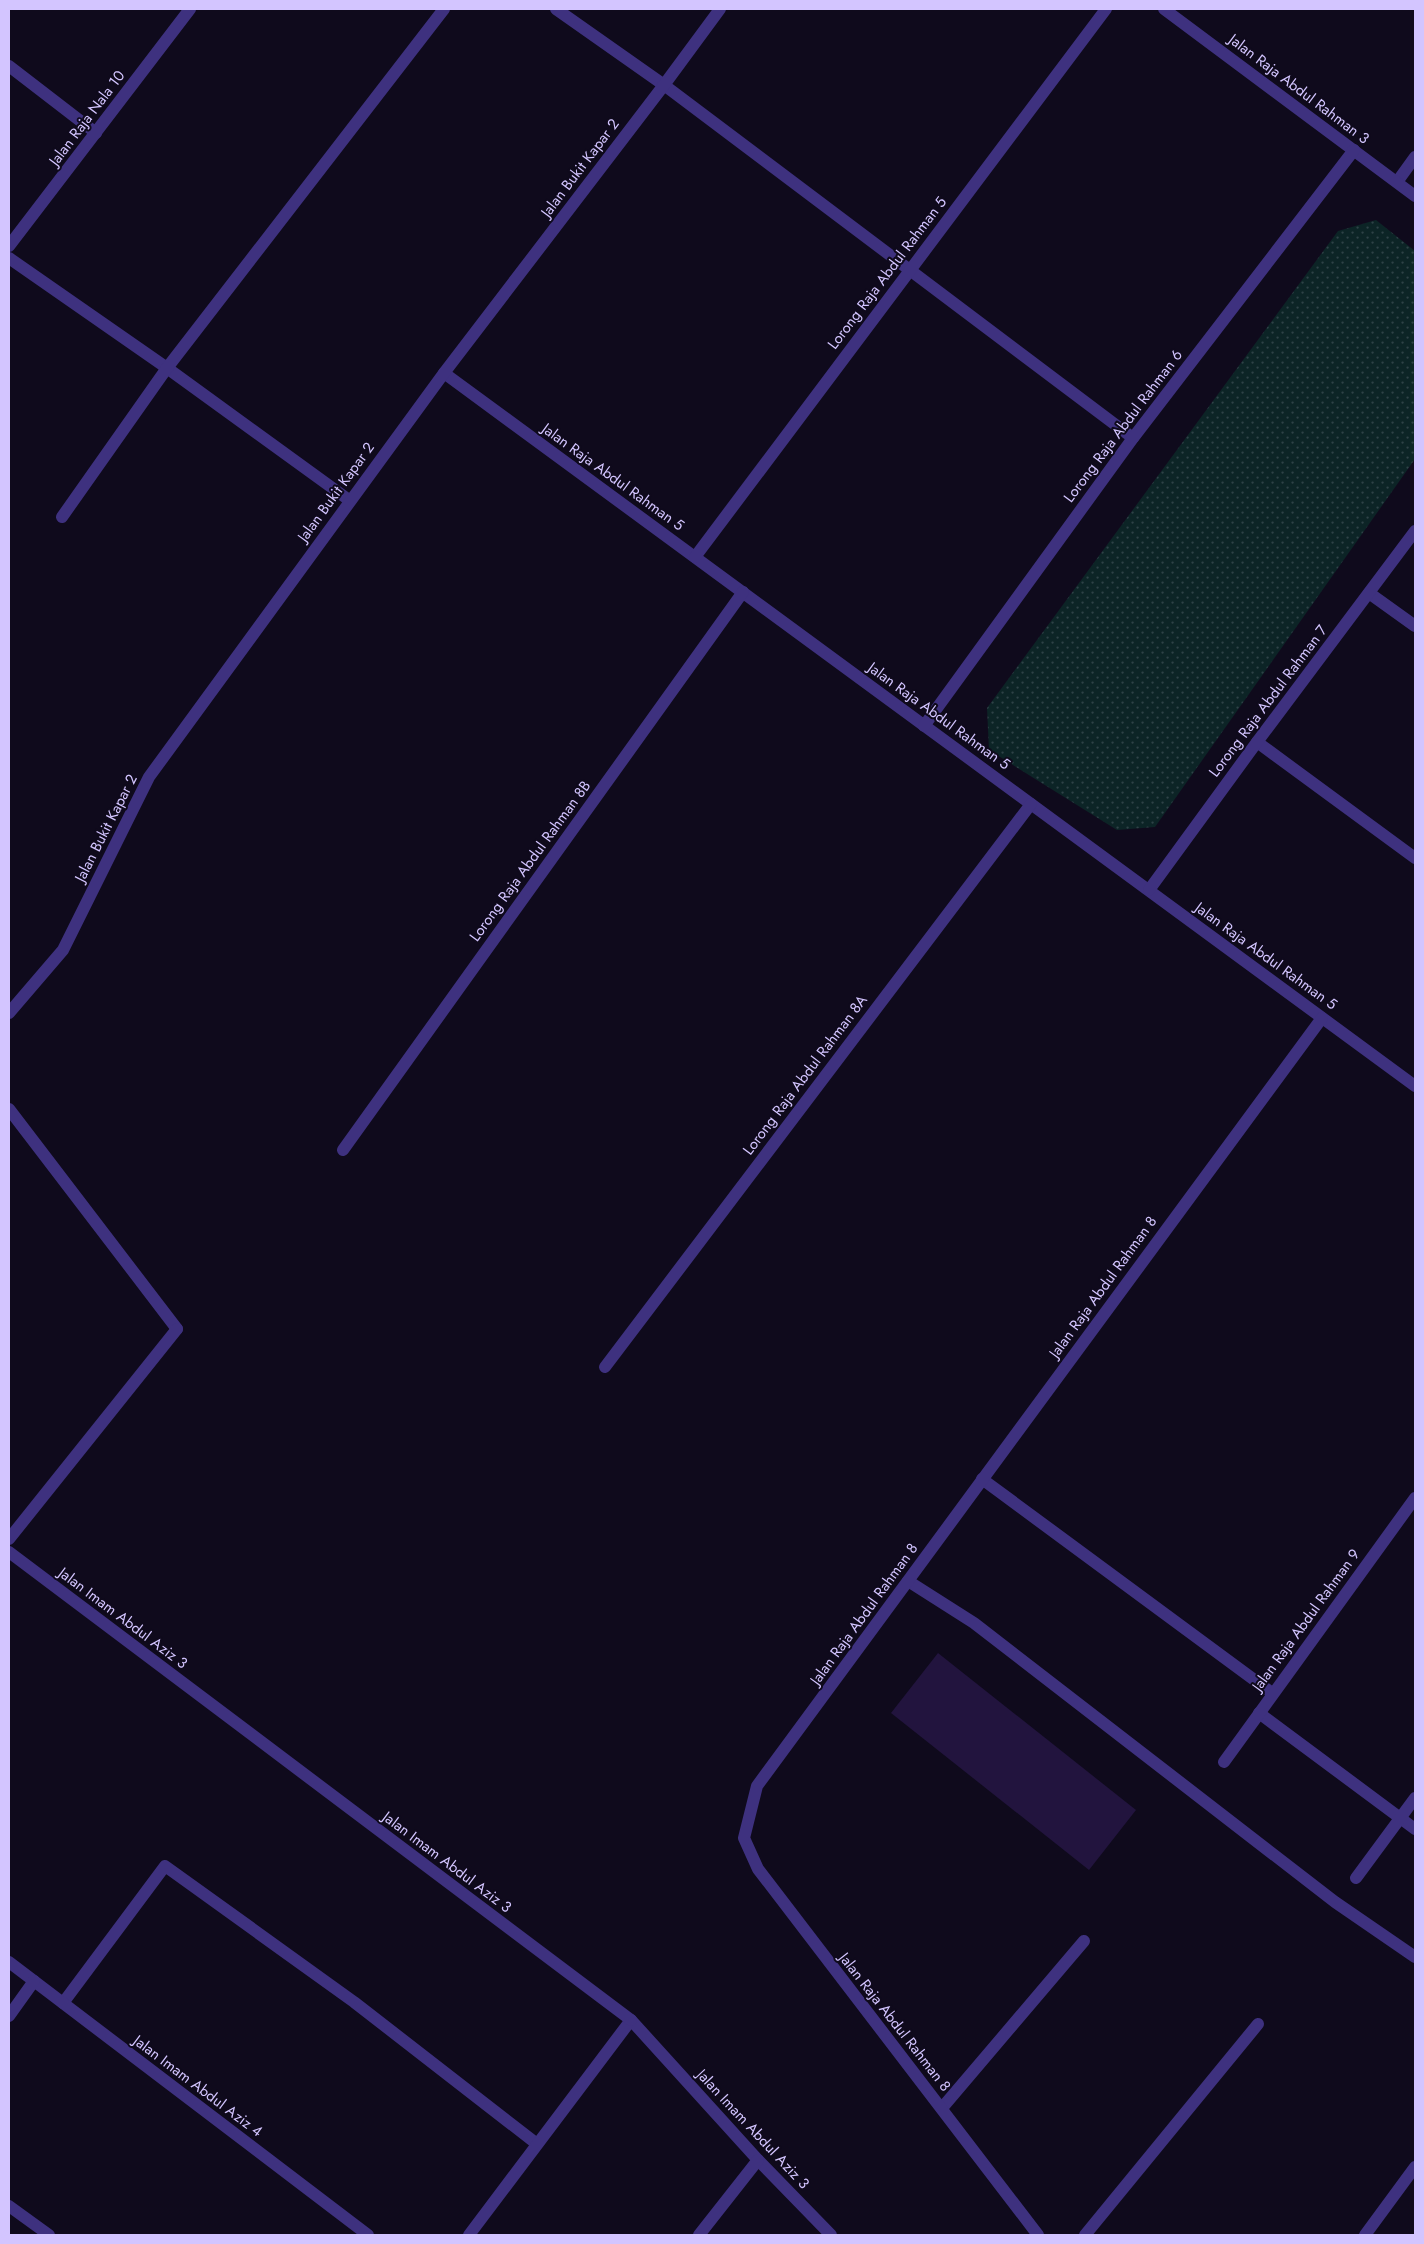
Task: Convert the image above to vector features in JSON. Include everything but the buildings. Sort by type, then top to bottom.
[{"type":"street","name":"Jalan Raja Nala 10","points":[[9,246],[190,9]]},
{"type":"street","points":[[62,517],[167,368],[444,9]]},
{"type":"street","name":"Jalan Bukit Kapar 2","points":[[9,1013],[63,950],[149,777],[444,372],[720,9]]},
{"type":"street","name":"Lorong Raja Abdul Rahman 5","points":[[695,557],[1106,9]]},
{"type":"street","name":"Jalan Raja Abdul Rahman 3","points":[[1164,9],[1415,196]]},
{"type":"street","points":[[563,11],[1133,438]]},
{"type":"street","points":[[9,66],[96,133]]},
{"type":"street","name":"Lorong Raja Abdul Rahman 6","points":[[924,726],[1133,438],[1354,150]]},
{"type":"street","points":[[1397,182],[1415,157]]},
{"type":"street","points":[[9,258],[167,368],[349,500]]},
{"type":"street","name":"Jalan Raja Abdul Rahman 5","points":[[444,372],[1415,1086]]},
{"type":"street","name":"Lorong Raja Abdul Rahman 7","points":[[1149,890],[1415,531]]},
{"type":"street","name":"Lorong Raja Abdul Rahman 8B","points":[[343,1150],[743,592]]},
{"type":"street","points":[[1369,593],[1415,626]]},
{"type":"street","points":[[1257,742],[1415,858]]},
{"type":"street","name":"Lorong Raja Abdul Rahman 8A","points":[[605,1367],[1031,804]]},
{"type":"street","name":"Jalan Raja Abdul Rahman 8","points":[[1038,2235],[758,1869],[744,1838],[757,1786],[1322,1018]]},
{"type":"street","points":[[9,1109],[177,1329],[9,1539]]},
{"type":"street","points":[[982,1479],[1272,1693]]},
{"type":"street","name":"Jalan Raja Abdul Rahman 9","points":[[1224,1762],[1272,1693],[1415,1498]]},
{"type":"street","name":"Jalan Imam Abdul Aziz 3","points":[[9,1552],[631,2020],[758,2160],[831,2235]]},
{"type":"street","points":[[908,1581],[974,1623],[1335,1902],[1415,1957]]},
{"type":"street","points":[[1259,1713],[1415,1829]]},
{"type":"street","points":[[1356,1878],[1415,1798]]},
{"type":"street","points":[[62,2003],[165,1866],[354,2002],[537,2144]]},
{"type":"street","points":[[942,2108],[1084,1942]]},
{"type":"street","name":"Jalan Imam Abdul Aziz 4","points":[[9,1962],[368,2235]]},
{"type":"street","points":[[9,2016],[34,1981]]},
{"type":"street","points":[[469,2235],[631,2020]]},
{"type":"street","points":[[1085,2235],[1258,2024]]},
{"type":"street","points":[[699,2235],[758,2160]]},
{"type":"street","points":[[1365,2235],[1415,2167]]},
{"type":"street","points":[[9,2206],[49,2235]]},
{"type":"green space","points":[[1376,220],[1415,251],[1415,459],[1155,827],[1117,830],[989,750],[987,708],[1338,231]]}]
